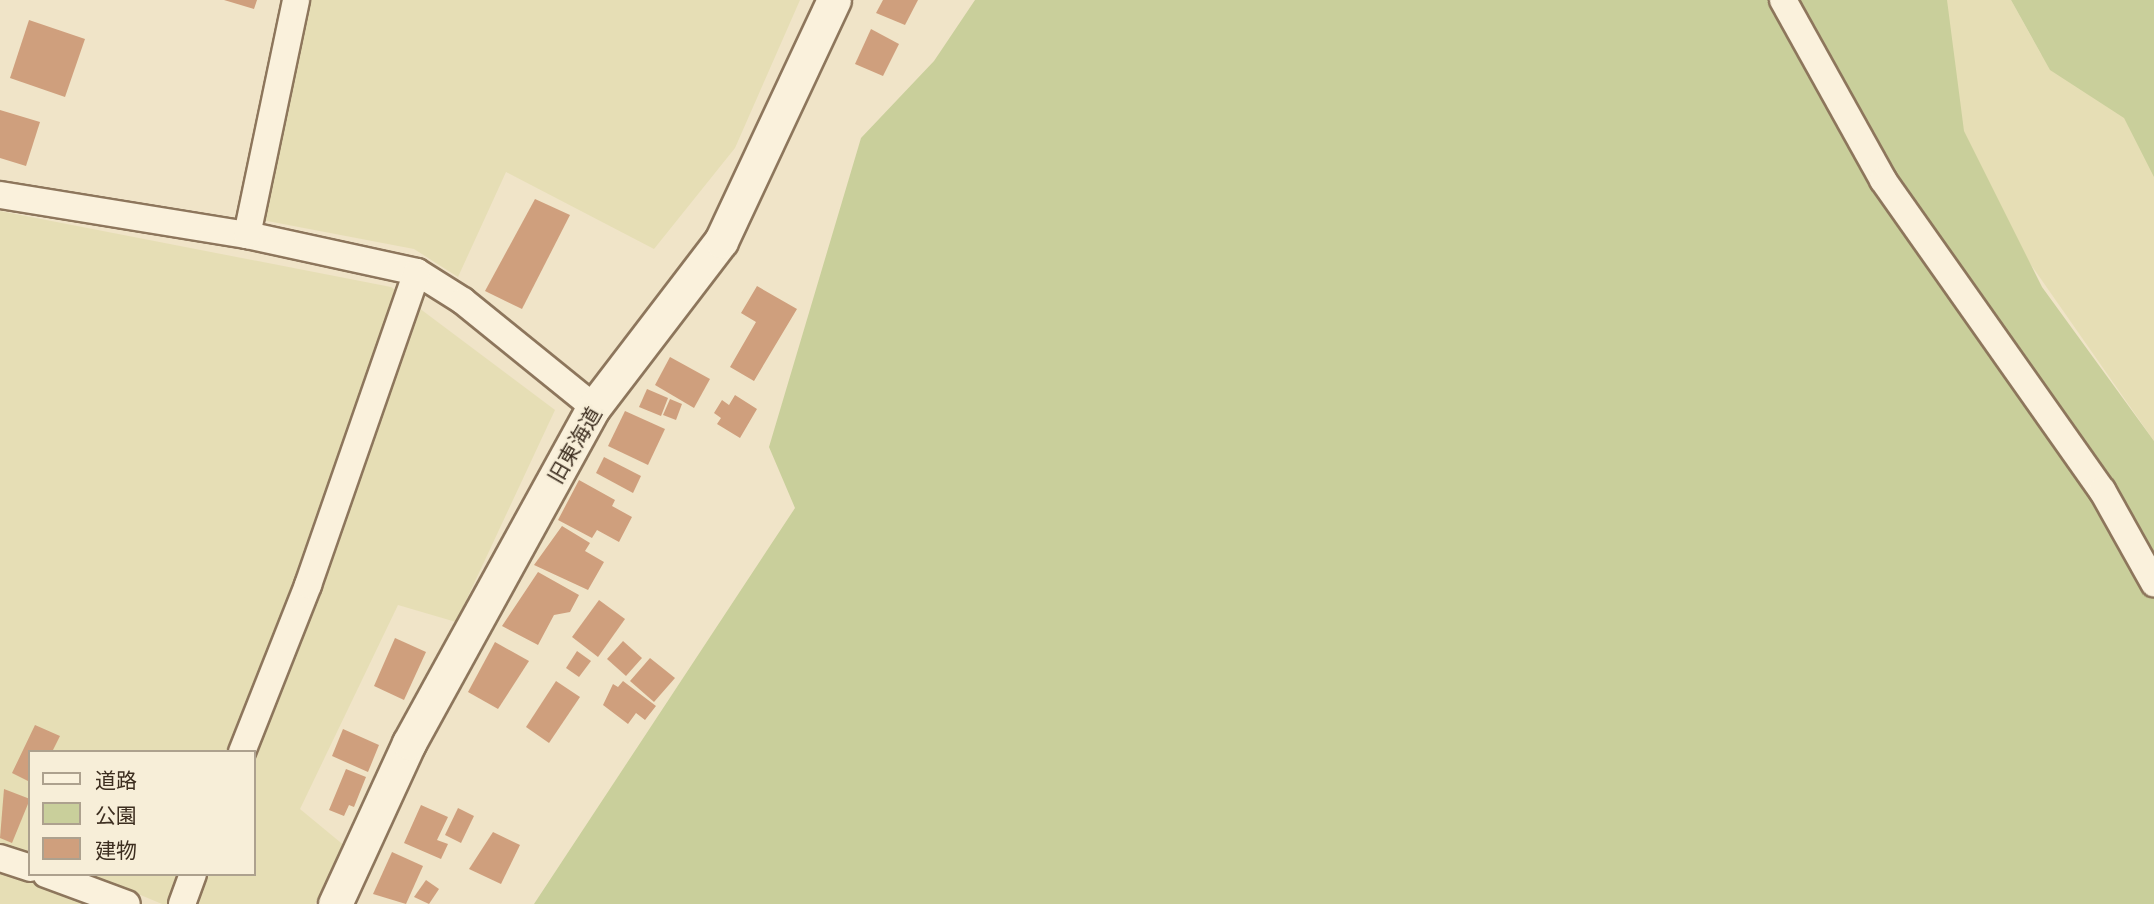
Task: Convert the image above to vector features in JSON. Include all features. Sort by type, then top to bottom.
[{"type":"street","points":[[247,235],[296,0]]},
{"type":"street","name":"旧東海道","points":[[335,904],[415,732],[594,407],[721,241],[834,0]]},
{"type":"street","points":[[1783,0],[1883,180],[2102,490],[2154,583]]},
{"type":"street","points":[[0,195],[247,235],[417,272],[463,301],[594,407]]},
{"type":"street","points":[[243,750],[308,585],[417,272]]},
{"type":"street","points":[[0,858],[28,868]]},
{"type":"street","points":[[51,876],[119,903]]},
{"type":"street","points":[[182,904],[192,876]]},
{"type":"shaded area","points":[[310,0],[800,0],[735,148],[654,249],[506,172],[458,277],[414,249],[262,220]]},
{"type":"shaded area","points":[[1945,0],[2011,0],[2041,54],[2130,101],[2154,154],[2154,441],[1950,149]]},
{"type":"shaded area","points":[[0,211],[391,287],[555,410],[456,622],[398,605],[300,809],[346,847],[315,904],[162,904],[100,878],[98,904],[0,904]]},
{"type":"green space","points":[[975,0],[1947,0],[1964,131],[2042,287],[2154,441],[2154,904],[534,904],[795,508],[769,447],[861,138],[934,61]]},
{"type":"green space","points":[[2011,0],[2154,0],[2154,177],[2124,118],[2050,70]]},
{"type":"building","points":[[224,0],[257,0],[254,9]]},
{"type":"building","points":[[883,0],[918,0],[905,25],[876,13]]},
{"type":"building","points":[[29,20],[85,39],[65,97],[10,78]]},
{"type":"building","points":[[871,29],[899,44],[883,76],[855,64]]},
{"type":"building","points":[[0,110],[40,122],[26,166],[0,158]]},
{"type":"building","points":[[535,199],[570,215],[522,309],[485,291]]},
{"type":"building","points":[[757,286],[797,309],[754,381],[730,367],[756,322],[741,313]]},
{"type":"building","points":[[670,357],[710,379],[694,408],[655,385]]},
{"type":"building","points":[[647,389],[668,398],[661,416],[639,407]]},
{"type":"building","points":[[735,395],[757,409],[740,438],[717,424],[721,418],[714,413],[722,400],[729,405]]},
{"type":"building","points":[[670,399],[682,404],[676,420],[663,415]]},
{"type":"building","points":[[625,411],[665,429],[648,465],[608,446]]},
{"type":"building","points":[[604,457],[641,476],[633,493],[596,473]]},
{"type":"building","points":[[579,480],[615,500],[612,506],[632,517],[619,542],[597,530],[592,538],[558,520]]},
{"type":"building","points":[[562,526],[590,543],[585,551],[604,562],[588,590],[534,565]]},
{"type":"building","points":[[538,572],[579,595],[570,612],[554,615],[538,645],[502,626]]},
{"type":"building","points":[[599,600],[625,619],[598,657],[572,637]]},
{"type":"building","points":[[395,638],[426,652],[404,700],[374,686]]},
{"type":"building","points":[[623,641],[642,658],[626,676],[607,659]]},
{"type":"building","points":[[495,642],[529,661],[498,709],[468,692]]},
{"type":"building","points":[[577,651],[591,661],[579,677],[566,668]]},
{"type":"building","points":[[650,658],[675,678],[654,702],[630,681]]},
{"type":"building","points":[[556,681],[580,697],[549,743],[526,727]]},
{"type":"building","points":[[623,681],[656,706],[645,720],[636,713],[628,724],[603,705],[613,684],[618,687]]},
{"type":"building","points":[[35,725],[60,736],[53,750],[28,750],[28,781],[12,773]]},
{"type":"building","points":[[343,729],[379,745],[368,772],[332,756]]},
{"type":"building","points":[[346,769],[366,777],[354,807],[349,805],[344,816],[329,810]]},
{"type":"building","points":[[4,789],[28,798],[28,804],[12,843],[0,838]]},
{"type":"building","points":[[421,805],[448,817],[437,840],[448,844],[441,859],[404,843]]},
{"type":"building","points":[[458,808],[474,816],[461,843],[445,835]]},
{"type":"building","points":[[493,832],[520,845],[501,884],[469,869]]},
{"type":"building","points":[[392,852],[423,866],[406,904],[373,894]]},
{"type":"building","points":[[426,880],[439,889],[429,904],[414,897]]}]
